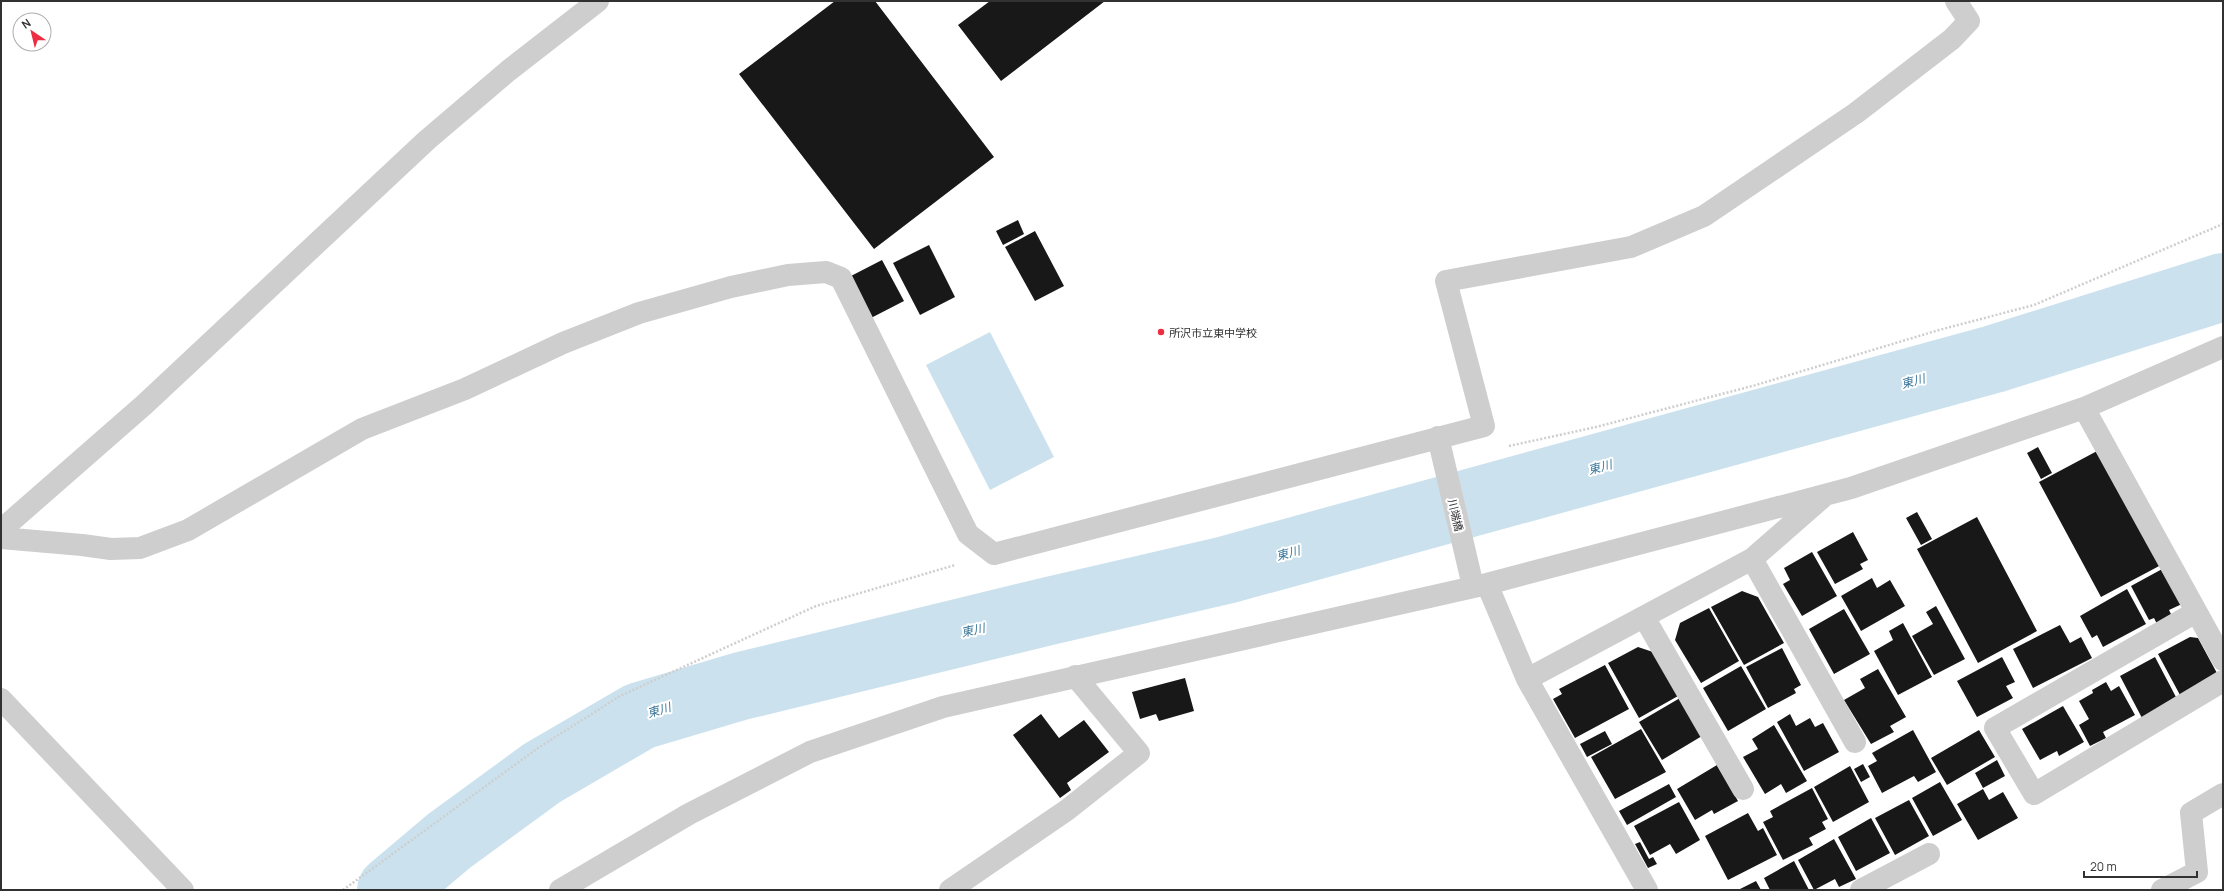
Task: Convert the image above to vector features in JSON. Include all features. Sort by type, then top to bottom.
[{"type":"street","points":[[1,530],[145,404],[427,140],[508,71],[598,1]]},
{"type":"street","points":[[1,538],[82,545],[111,550],[140,548],[188,530],[362,429],[465,389],[563,343],[639,313],[731,287],[788,275],[826,272],[841,278],[968,534],[994,554],[1440,447],[1484,426],[1446,281],[1631,247],[1704,216],[1856,113],[1952,39],[1970,21],[1956,1]]},
{"type":"street","points":[[560,890],[689,814],[810,752],[943,707],[1476,581],[1826,494],[2084,408],[2223,347]]},
{"type":"street","points":[[2084,408],[2223,660]]},
{"type":"street","name":"川端橋","points":[[1440,447],[1476,581],[1527,679],[1647,890]]},
{"type":"street","points":[[1527,679],[1752,560],[1826,494]]},
{"type":"street","points":[[1752,560],[1855,742]]},
{"type":"street","points":[[2196,612],[1995,728],[2034,794],[2223,681]]},
{"type":"street","points":[[1644,617],[1743,789]]},
{"type":"street","points":[[950,890],[1067,810],[1139,753],[1075,676]]},
{"type":"street","points":[[1,699],[183,890]]},
{"type":"street","points":[[2162,890],[2198,881],[2191,813],[2223,794]]},
{"type":"street","points":[[1861,890],[1929,854]]},
{"type":"path","points":[[1505,447],[1596,427],[1756,385],[1939,330],[2034,306],[2223,224]]},
{"type":"path","points":[[343,890],[538,748],[620,696],[816,606],[994,554]]},
{"type":"water","points":[[990,332],[1054,457],[990,490],[926,365]]},
{"type":"building","points":[[835,1],[875,1],[994,157],[874,249],[739,74]]},
{"type":"building","points":[[990,1],[1105,1],[1001,81],[958,25]]},
{"type":"building","points":[[1018,220],[1024,234],[1003,245],[996,231]]},
{"type":"building","points":[[1035,231],[1064,286],[1035,301],[1005,247]]},
{"type":"building","points":[[929,245],[955,297],[920,315],[893,263]]},
{"type":"building","points":[[882,260],[904,301],[871,318],[849,277]]},
{"type":"building","points":[[2038,447],[2052,473],[2041,479],[2027,453]]},
{"type":"building","points":[[2099,450],[2161,565],[2101,597],[2039,482]]},
{"type":"building","points":[[1917,512],[1932,539],[1921,545],[1906,518]]},
{"type":"building","points":[[1977,517],[2037,631],[1978,663],[1917,549]]},
{"type":"building","points":[[1853,532],[1868,560],[1860,564],[1863,569],[1835,584],[1817,552]]},
{"type":"building","points":[[1812,552],[1837,596],[1802,616],[1783,584],[1790,580],[1784,568]]},
{"type":"building","points":[[2164,568],[2182,604],[2169,610],[2172,616],[2157,624],[2154,618],[2149,620],[2131,586]]},
{"type":"building","points":[[1872,578],[1877,588],[1890,580],[1905,606],[1861,631],[1841,596]]},
{"type":"building","points":[[2127,589],[2146,624],[2103,647],[2097,635],[2092,638],[2080,616]]},
{"type":"building","points":[[1742,591],[1758,597],[1784,643],[1744,665],[1711,607]]},
{"type":"building","points":[[1936,606],[1965,659],[1934,675],[1912,636],[1933,624],[1926,612]]},
{"type":"building","points":[[1709,608],[1739,661],[1701,683],[1675,640],[1680,623]]},
{"type":"building","points":[[1844,609],[1870,654],[1834,674],[1809,629]]},
{"type":"building","points":[[1903,623],[1932,677],[1898,695],[1874,651],[1893,640],[1889,631]]},
{"type":"building","points":[[2060,625],[2070,643],[2081,637],[2092,658],[2033,688],[2013,649]]},
{"type":"building","points":[[2190,637],[2198,638],[2218,675],[2180,695],[2158,654]]},
{"type":"building","points":[[1638,647],[1653,652],[1678,696],[1639,718],[1608,663]]},
{"type":"building","points":[[1782,648],[1801,685],[1794,689],[1796,693],[1768,708],[1746,667]]},
{"type":"building","points":[[2002,657],[2015,682],[2006,686],[2013,698],[1977,717],[1957,681]]},
{"type":"building","points":[[2155,657],[2177,699],[2142,718],[2120,676]]},
{"type":"building","points":[[1605,665],[1629,709],[1575,738],[1553,699],[1562,694],[1559,689]]},
{"type":"building","points":[[1741,666],[1766,709],[1728,731],[1703,688]]},
{"type":"building","points":[[1878,669],[1906,717],[1890,726],[1894,732],[1871,744],[1844,700],[1865,688],[1860,679]]},
{"type":"building","points":[[1185,678],[1194,711],[1159,721],[1156,714],[1140,719],[1132,692]]},
{"type":"building","points":[[2106,682],[2111,691],[2119,686],[2135,715],[2103,732],[2106,738],[2090,746],[2079,725],[2089,719],[2079,701],[2093,693],[2092,690]]},
{"type":"building","points":[[1680,698],[1702,736],[1662,760],[1639,722]]},
{"type":"building","points":[[2063,706],[2084,742],[2059,756],[2057,751],[2040,760],[2022,729]]},
{"type":"building","points":[[1041,714],[1059,738],[1084,720],[1109,752],[1067,783],[1071,790],[1060,798],[1013,735]]},
{"type":"building","points":[[1790,714],[1796,726],[1810,718],[1815,727],[1823,723],[1839,752],[1804,771],[1777,722]]},
{"type":"building","points":[[1774,725],[1807,781],[1786,793],[1781,784],[1765,794],[1743,757],[1758,749],[1752,739]]},
{"type":"building","points":[[1641,729],[1666,772],[1615,799],[1591,757]]},
{"type":"building","points":[[1913,730],[1936,772],[1918,782],[1914,776],[1882,793],[1868,766],[1877,761],[1872,753]]},
{"type":"building","points":[[1979,730],[1995,757],[1947,785],[1931,758]]},
{"type":"building","points":[[1605,731],[1612,744],[1587,757],[1580,744]]},
{"type":"building","points":[[1997,760],[2005,776],[1983,788],[1975,773]]},
{"type":"building","points":[[1863,764],[1870,777],[1861,782],[1854,769]]},
{"type":"building","points":[[1717,765],[1738,801],[1714,814],[1712,810],[1695,820],[1677,789]]},
{"type":"building","points":[[1850,766],[1869,802],[1833,822],[1814,787]]},
{"type":"building","points":[[1940,782],[1962,820],[1933,836],[1912,798]]},
{"type":"building","points":[[1669,784],[1676,797],[1627,825],[1619,811]]},
{"type":"building","points":[[1812,788],[1828,819],[1822,822],[1826,829],[1809,838],[1813,845],[1783,860],[1763,822],[1773,817],[1770,811]]},
{"type":"building","points":[[1983,789],[1989,800],[2003,792],[2018,818],[1978,840],[1957,804]]},
{"type":"building","points":[[1909,800],[1929,836],[1895,855],[1875,818]]},
{"type":"building","points":[[1679,802],[1700,840],[1676,854],[1670,844],[1650,855],[1634,826]]},
{"type":"building","points":[[1748,813],[1758,831],[1763,828],[1777,855],[1728,880],[1705,836]]},
{"type":"building","points":[[1871,818],[1890,853],[1856,871],[1838,837]]},
{"type":"building","points":[[1834,839],[1856,879],[1839,887],[1835,879],[1814,890],[1798,860]]},
{"type":"building","points":[[1640,842],[1649,859],[1653,857],[1657,864],[1648,868],[1635,844]]},
{"type":"building","points":[[1794,861],[1809,890],[1770,890],[1764,878]]},
{"type":"building","points":[[1756,881],[1761,890],[1738,890]]},
{"type":"waterway","name":"東川","points":[[391,890],[449,841],[542,773],[640,716],[741,686],[1049,611],[1226,570],[1994,359],[2223,287]]},
{"type":"place","name":"所沢市立東中学校","points":[[1161,332]]}]
